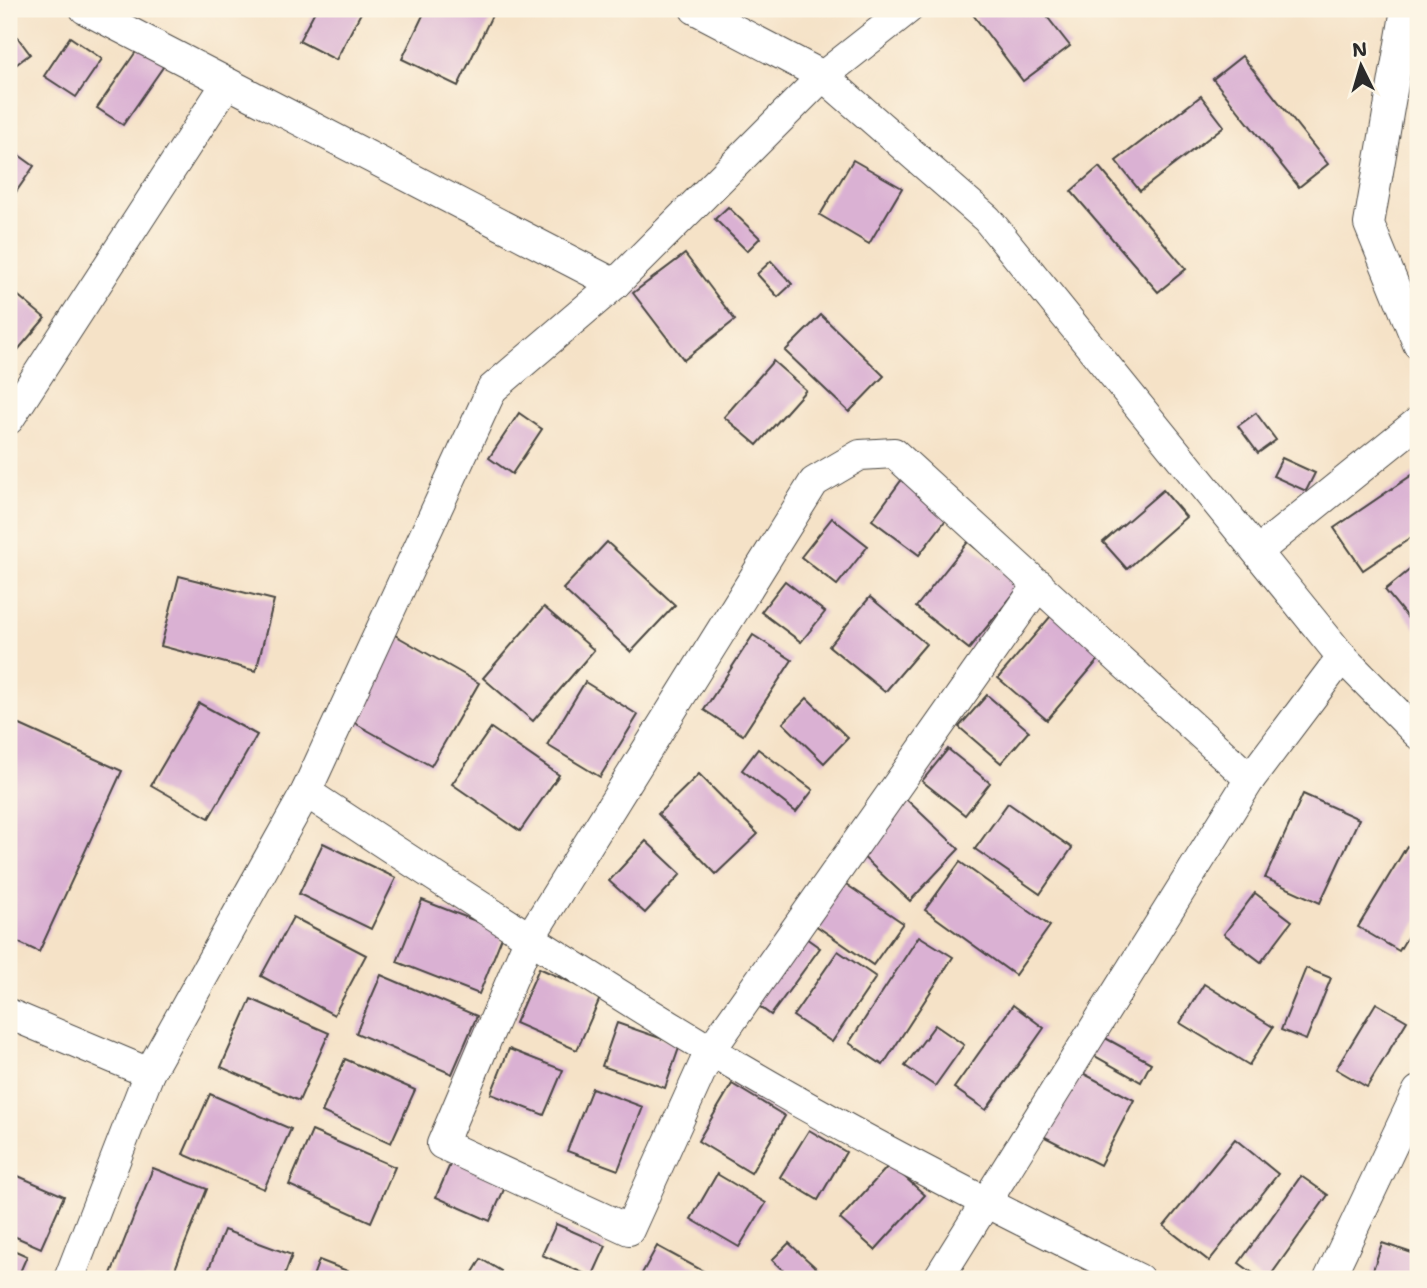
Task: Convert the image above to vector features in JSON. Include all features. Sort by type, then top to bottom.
[{"type":"street","points":[[85,9],[615,284]]},
{"type":"street","points":[[695,9],[823,76],[987,219],[1342,657],[1418,734]]},
{"type":"street","points":[[69,1279],[149,1073],[306,792],[492,389],[615,284],[823,76],[908,9]]},
{"type":"street","points":[[1406,9],[1369,224],[1418,344]]},
{"type":"street","points":[[9,419],[227,83]]},
{"type":"street","points":[[1258,551],[1418,422]]},
{"type":"street","points":[[1039,584],[710,1051],[629,1230],[442,1144],[529,939],[814,482],[860,455],[894,453],[1039,584],[1251,779]]},
{"type":"street","points":[[938,1279],[1251,779],[1342,657]]},
{"type":"street","points":[[306,792],[529,939],[710,1051],[984,1203],[1139,1279]]},
{"type":"street","points":[[9,1014],[149,1073]]},
{"type":"street","points":[[1329,1279],[1418,1091]]},
{"type":"building","points":[[316,9],[363,9],[336,60],[299,41]]},
{"type":"building","points":[[426,9],[495,9],[458,86],[402,59]]},
{"type":"building","points":[[975,9],[1041,9],[1070,46],[1023,81],[971,12]]},
{"type":"building","points":[[9,26],[30,54],[9,70]]},
{"type":"building","points":[[70,37],[102,59],[76,97],[44,76]]},
{"type":"building","points":[[144,40],[170,57],[123,125],[97,108]]},
{"type":"building","points":[[1242,56],[1328,164],[1299,187],[1213,79]]},
{"type":"building","points":[[1201,96],[1224,126],[1140,191],[1116,161]]},
{"type":"building","points":[[9,148],[34,166],[9,202]]},
{"type":"building","points":[[853,160],[902,188],[869,244],[820,215]]},
{"type":"building","points":[[1099,167],[1186,269],[1158,292],[1071,191]]},
{"type":"building","points":[[728,207],[760,238],[747,251],[715,219]]},
{"type":"building","points":[[685,254],[735,320],[684,360],[633,293]]},
{"type":"building","points":[[771,261],[792,284],[778,297],[757,274]]},
{"type":"building","points":[[9,288],[45,318],[17,351],[9,344]]},
{"type":"building","points":[[821,315],[884,376],[849,412],[785,351]]},
{"type":"building","points":[[773,361],[806,390],[757,445],[724,417]]},
{"type":"building","points":[[519,413],[542,429],[512,474],[489,458]]},
{"type":"building","points":[[1256,413],[1276,440],[1258,453],[1238,426]]},
{"type":"building","points":[[1282,458],[1315,473],[1306,491],[1273,476]]},
{"type":"building","points":[[1418,471],[1418,533],[1363,570],[1334,528]]},
{"type":"building","points":[[903,478],[951,513],[919,555],[872,520]]},
{"type":"building","points":[[1163,490],[1186,517],[1127,569],[1103,542]]},
{"type":"building","points":[[832,518],[868,546],[837,585],[801,557]]},
{"type":"building","points":[[607,542],[675,605],[631,652],[563,589]]},
{"type":"building","points":[[968,542],[1021,585],[969,649],[916,607]]},
{"type":"building","points":[[1418,563],[1418,631],[1385,590]]},
{"type":"building","points":[[179,576],[274,600],[256,671],[161,646]]},
{"type":"building","points":[[785,581],[825,612],[801,642],[761,612]]},
{"type":"building","points":[[1068,596],[1117,638],[1047,720],[998,678]]},
{"type":"building","points":[[870,597],[926,644],[885,692],[829,646]]},
{"type":"building","points":[[544,607],[594,650],[533,721],[483,678]]},
{"type":"building","points":[[393,634],[479,683],[431,766],[344,717]]},
{"type":"building","points":[[753,635],[792,660],[743,735],[704,710]]},
{"type":"building","points":[[585,682],[638,715],[600,777],[547,745]]},
{"type":"building","points":[[987,695],[1029,731],[1001,763],[959,727]]},
{"type":"building","points":[[807,698],[848,738],[824,763],[783,723]]},
{"type":"building","points":[[199,703],[257,735],[209,818],[151,785]]},
{"type":"building","points":[[9,720],[122,771],[39,952],[9,938]]},
{"type":"building","points":[[491,728],[559,775],[520,831],[452,784]]},
{"type":"building","points":[[758,749],[813,790],[796,812],[742,770]]},
{"type":"building","points":[[948,749],[990,783],[965,815],[922,781]]},
{"type":"building","points":[[699,774],[758,834],[716,874],[658,814]]},
{"type":"building","points":[[1303,794],[1359,819],[1320,903],[1265,878]]},
{"type":"building","points":[[906,799],[959,849],[910,901],[857,851]]},
{"type":"building","points":[[1008,803],[1072,848],[1040,894],[975,849]]},
{"type":"building","points":[[646,841],[681,874],[645,913],[609,881]]},
{"type":"building","points":[[323,843],[396,878],[371,929],[299,894]]},
{"type":"building","points":[[1407,846],[1418,853],[1418,919],[1399,951],[1358,927]]},
{"type":"building","points":[[960,862],[1050,926],[1015,975],[925,910]]},
{"type":"building","points":[[834,876],[903,923],[873,965],[805,918]]},
{"type":"building","points":[[1255,893],[1292,921],[1261,962],[1224,934]]},
{"type":"building","points":[[422,900],[504,932],[479,994],[397,962]]},
{"type":"building","points":[[293,917],[366,955],[334,1015],[261,976]]},
{"type":"building","points":[[786,924],[820,948],[771,1015],[737,990]]},
{"type":"building","points":[[919,936],[953,957],[883,1065],[849,1043]]},
{"type":"building","points":[[838,951],[876,977],[832,1042],[793,1016]]},
{"type":"building","points":[[539,968],[601,996],[577,1050],[515,1023]]},
{"type":"building","points":[[1306,968],[1331,978],[1306,1040],[1281,1030]]},
{"type":"building","points":[[381,975],[477,1016],[452,1074],[356,1033]]},
{"type":"building","points":[[1204,984],[1273,1027],[1249,1065],[1180,1023]]},
{"type":"building","points":[[251,999],[329,1033],[299,1101],[221,1067]]},
{"type":"building","points":[[1376,1003],[1407,1021],[1367,1087],[1336,1069]]},
{"type":"building","points":[[1013,1005],[1044,1028],[986,1110],[954,1088]]},
{"type":"building","points":[[617,1023],[680,1045],[665,1088],[602,1066]]},
{"type":"building","points":[[935,1025],[964,1045],[935,1086],[905,1066]]},
{"type":"building","points":[[1098,1034],[1151,1063],[1141,1082],[1088,1052]]},
{"type":"building","points":[[509,1049],[563,1070],[544,1115],[491,1094]]},
{"type":"building","points":[[345,1059],[415,1090],[391,1143],[322,1112]]},
{"type":"building","points":[[1071,1067],[1134,1100],[1100,1165],[1037,1133]]},
{"type":"building","points":[[732,1084],[785,1116],[751,1173],[698,1141]]},
{"type":"building","points":[[592,1088],[643,1107],[618,1170],[567,1151]]},
{"type":"building","points":[[210,1094],[291,1129],[264,1189],[183,1154]]},
{"type":"building","points":[[809,1130],[846,1152],[818,1200],[780,1177]]},
{"type":"building","points":[[312,1131],[395,1167],[371,1222],[289,1185]]},
{"type":"building","points":[[1235,1139],[1278,1174],[1209,1261],[1164,1226]]},
{"type":"building","points":[[455,1153],[510,1176],[490,1221],[436,1197]]},
{"type":"building","points":[[890,1164],[925,1195],[875,1250],[840,1219]]},
{"type":"building","points":[[153,1168],[207,1189],[171,1279],[109,1279]]},
{"type":"building","points":[[9,1172],[64,1196],[41,1248],[9,1234]]},
{"type":"building","points":[[717,1174],[766,1203],[739,1247],[691,1219]]},
{"type":"building","points":[[1301,1176],[1328,1195],[1268,1279],[1261,1279],[1239,1263]]},
{"type":"building","points":[[556,1224],[606,1246],[592,1277],[542,1255]]},
{"type":"building","points":[[224,1230],[292,1255],[283,1279],[205,1279]]},
{"type":"building","points":[[789,1243],[828,1279],[792,1279],[772,1260]]},
{"type":"building","points":[[1382,1243],[1418,1255],[1418,1279],[1370,1279]]},
{"type":"building","points":[[657,1246],[707,1273],[703,1279],[639,1279]]},
{"type":"building","points":[[9,1248],[27,1256],[17,1279],[9,1279]]},
{"type":"building","points":[[481,1259],[501,1271],[497,1279],[469,1279]]},
{"type":"building","points":[[319,1260],[368,1279],[312,1279]]}]
